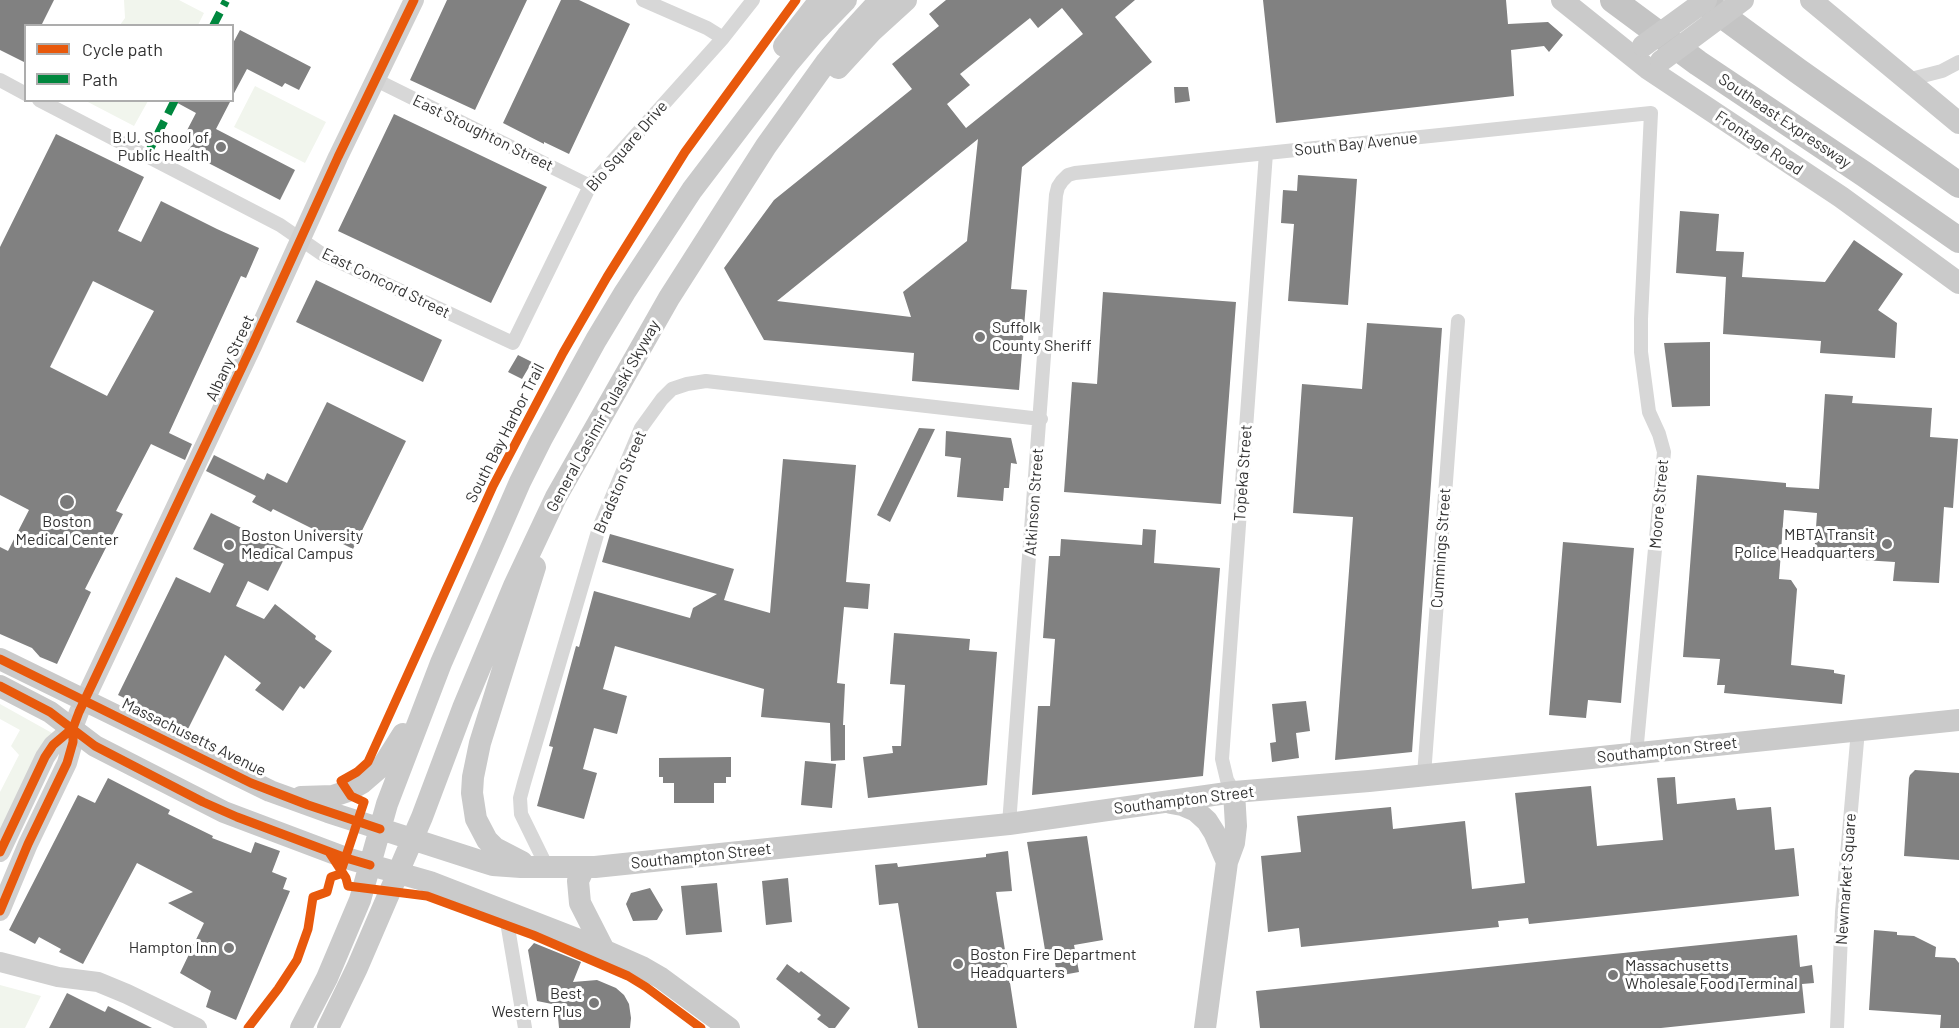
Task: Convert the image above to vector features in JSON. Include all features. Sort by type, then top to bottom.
[{"type":"highway","name":"Southeast Expressway","points":[[1613,0],[1698,63],[1959,240]]},
{"type":"highway","points":[[1701,0],[1959,185]]},
{"type":"highway","points":[[1732,0],[1747,13],[1798,71]]},
{"type":"main road","name":"Albany Street","points":[[0,911],[28,844],[67,763],[74,728],[85,700],[414,0]]},
{"type":"main road","points":[[722,150],[754,89],[820,0]]},
{"type":"main road","points":[[301,1028],[327,978],[360,900],[387,804],[426,701],[541,440],[625,291],[675,215],[787,65],[846,0]]},
{"type":"main road","name":"General Casimir Pulaski Skyway","points":[[328,1028],[357,968],[413,839],[471,688],[514,586],[582,448],[669,298],[766,146],[847,36],[880,0]]},
{"type":"main road","points":[[797,101],[840,67],[906,0]]},
{"type":"main road","name":"Frontage Road","points":[[1562,0],[1959,283]]},
{"type":"main road","points":[[1646,58],[1706,0]]},
{"type":"main road","points":[[1646,58],[1743,0]]},
{"type":"main road","points":[[1811,0],[1959,123]]},
{"type":"main road","points":[[547,867],[523,863],[495,848],[487,840],[476,819],[472,793],[480,743],[531,583],[548,513]]},
{"type":"main road","name":"Massachusetts Avenue","points":[[0,659],[270,791],[413,839]]},
{"type":"main road","points":[[0,686],[46,709],[95,746],[224,812],[346,858],[430,882],[604,950],[661,978],[729,1028]]},
{"type":"main road","points":[[270,791],[294,796],[320,797],[333,796],[355,788],[384,764],[426,701]]},
{"type":"main road","name":"Southampton Street","points":[[413,839],[493,865],[584,868],[1009,824],[1234,792],[1636,754],[1959,720]]},
{"type":"main road","name":"Albany Street","points":[[0,852],[45,757],[53,746],[74,728]]},
{"type":"main road","points":[[1205,1028],[1227,862],[1234,843],[1236,826],[1234,792]]},
{"type":"main road","points":[[1160,802],[1182,805],[1196,811],[1214,831],[1227,862]]},
{"type":"main road","points":[[584,868],[578,880],[579,899],[582,911],[604,950]]},
{"type":"main road","points":[[0,962],[58,977],[98,982],[197,1028]]},
{"type":"street","points":[[644,0],[707,28],[723,38]]},
{"type":"street","name":"Bio Square Drive","points":[[513,343],[590,186],[723,38],[753,0]]},
{"type":"street","points":[[1907,80],[1942,71],[1959,62]]},
{"type":"street","name":"East Stoughton Street","points":[[376,80],[590,186]]},
{"type":"street","points":[[0,81],[24,92]]},
{"type":"street","name":"East Concord Street","points":[[43,102],[280,225],[322,254],[513,343]]},
{"type":"street","name":"South Bay Avenue","points":[[1062,181],[1068,175],[1076,172],[1651,113]]},
{"type":"street","name":"Moore Street","points":[[1636,754],[1664,452],[1649,412],[1641,352],[1651,113]]},
{"type":"street","name":"Topeka Street","points":[[1234,792],[1227,780],[1222,759],[1266,153]]},
{"type":"street","name":"Atkinson Street","points":[[1009,824],[1056,195],[1062,181]]},
{"type":"street","name":"Cummings Street","points":[[1424,775],[1458,321]]},
{"type":"street","name":"Bradston Street","points":[[547,867],[521,814],[520,798],[599,528],[641,428],[667,394],[687,384],[706,381],[1041,419]]},
{"type":"street","name":"Newmarket Square","points":[[1837,1028],[1842,912],[1858,730]]},
{"type":"street","points":[[505,910],[525,1028]]},
{"type":"shaded area","points":[[124,0],[179,0],[204,13],[198,24],[121,24],[125,18]]},
{"type":"shaded area","points":[[255,86],[326,122],[305,163],[234,127]]},
{"type":"shaded area","points":[[88,102],[147,102],[134,126]]},
{"type":"shaded area","points":[[0,704],[52,733],[0,833],[0,792],[19,755],[11,746],[20,730],[0,719]]},
{"type":"shaded area","points":[[0,985],[41,996],[25,1028],[0,1028]]},
{"type":"building","points":[[0,0],[54,0],[42,24],[24,24],[24,62],[0,50]]},
{"type":"building","points":[[447,0],[527,0],[475,110],[410,80]]},
{"type":"building","points":[[561,0],[579,0],[630,24],[569,154],[503,123]]},
{"type":"building","points":[[946,0],[1135,0],[1115,17],[1152,62],[1022,167],[1011,289],[1027,290],[1019,390],[912,381],[914,353],[764,340],[724,268],[774,200],[912,89],[892,64],[939,26],[929,14]],"holes":[[[1062,8],[1083,34],[966,128],[947,104],[970,85],[960,74],[1030,18],[1038,28]],[[978,139],[967,241],[903,292],[911,317],[777,301]]]},
{"type":"building","points":[[1263,0],[1506,0],[1508,24],[1548,22],[1563,35],[1549,52],[1544,46],[1511,50],[1514,96],[1276,123]]},
{"type":"building","points":[[240,30],[311,67],[299,90],[285,83],[282,87],[247,69],[234,93],[234,41]]},
{"type":"building","points":[[1174,87],[1188,87],[1190,101],[1175,103]]},
{"type":"building","name":"B.U. School of Public Health","points":[[176,102],[230,102],[216,129],[295,170],[280,200],[187,152],[193,143],[183,138],[196,113]]},
{"type":"building","points":[[394,114],[547,187],[491,303],[338,231]]},
{"type":"building","points":[[56,134],[144,177],[118,231],[141,242],[161,201],[259,248],[246,278],[241,276],[169,433],[192,444],[185,460],[151,444],[116,511],[123,514],[85,589],[91,592],[57,664],[40,657],[32,648],[0,634],[0,547],[8,551],[29,510],[0,495],[0,247]],"holes":[[[93,281],[154,311],[107,396],[50,367]]]},
{"type":"building","points":[[1298,175],[1357,179],[1348,305],[1288,301],[1294,224],[1281,223],[1283,190],[1297,191]]},
{"type":"building","points":[[1680,211],[1719,214],[1716,251],[1744,252],[1742,277],[1825,282],[1854,240],[1903,274],[1878,310],[1897,323],[1895,358],[1820,353],[1821,341],[1723,334],[1726,277],[1676,273]]},
{"type":"building","points":[[316,280],[442,340],[423,382],[296,322]]},
{"type":"building","points":[[1103,292],[1236,302],[1221,504],[1064,492],[1072,382],[1097,384]]},
{"type":"building","points":[[1367,323],[1442,328],[1412,752],[1335,760],[1353,517],[1293,513],[1302,384],[1362,389]]},
{"type":"building","points":[[1710,342],[1710,406],[1672,407],[1664,343]]},
{"type":"building","points":[[518,355],[532,362],[522,379],[508,372]]},
{"type":"building","points":[[1825,394],[1853,396],[1852,403],[1932,408],[1930,437],[1958,439],[1953,508],[1944,507],[1939,583],[1893,581],[1895,562],[1814,557],[1817,513],[1784,510],[1779,579],[1791,580],[1797,589],[1791,665],[1834,670],[1834,673],[1845,675],[1842,704],[1724,693],[1725,685],[1717,685],[1720,659],[1683,657],[1697,475],[1786,483],[1786,487],[1819,489]]},
{"type":"building","points":[[327,402],[406,441],[353,549],[273,509],[271,512],[252,502],[256,496],[206,471],[214,455],[264,480],[267,473],[287,483]]},
{"type":"building","points":[[919,428],[935,429],[890,522],[877,515]]},
{"type":"building","points":[[946,431],[1011,438],[1017,464],[1011,463],[1009,488],[1004,488],[1003,501],[957,497],[961,458],[945,456]]},
{"type":"building","points":[[783,459],[856,465],[846,582],[870,584],[868,609],[844,607],[837,683],[845,684],[843,725],[845,725],[845,760],[831,761],[830,723],[761,717],[764,689],[615,646],[603,689],[627,696],[617,734],[594,728],[583,769],[597,773],[584,819],[537,806],[553,747],[549,746],[576,646],[579,647],[594,591],[690,618],[693,608],[717,594],[602,562],[610,534],[734,569],[724,600],[770,613]]},
{"type":"building","points":[[211,513],[288,551],[268,591],[248,581],[236,606],[264,619],[275,604],[332,651],[304,689],[300,686],[283,711],[255,690],[261,683],[225,655],[188,729],[118,695],[176,577],[210,593],[224,564],[193,549]]},
{"type":"building","points":[[1143,529],[1156,530],[1154,563],[1220,568],[1203,776],[1032,795],[1038,706],[1050,706],[1055,639],[1043,638],[1049,556],[1060,556],[1061,539],[1142,545]]},
{"type":"building","points":[[1563,542],[1634,548],[1621,703],[1588,700],[1586,718],[1549,715]]},
{"type":"building","points":[[894,633],[970,639],[969,650],[997,652],[987,785],[868,798],[863,757],[893,753],[892,746],[901,746],[905,685],[890,684]]},
{"type":"building","points":[[1306,701],[1310,731],[1296,733],[1299,758],[1272,762],[1270,743],[1276,742],[1272,704]]},
{"type":"building","points":[[731,757],[731,777],[726,777],[726,783],[714,783],[714,803],[674,803],[674,783],[663,783],[663,777],[659,777],[659,758]]},
{"type":"building","points":[[805,761],[836,764],[832,808],[801,805]]},
{"type":"building","points":[[1915,770],[1959,773],[1959,860],[1904,856],[1909,778]]},
{"type":"building","points":[[1675,777],[1677,804],[1735,798],[1737,810],[1771,807],[1775,850],[1794,848],[1799,896],[1529,924],[1528,918],[1498,921],[1499,927],[1301,947],[1299,928],[1268,932],[1261,856],[1301,852],[1297,816],[1391,807],[1393,829],[1465,821],[1472,889],[1525,883],[1515,793],[1591,786],[1597,846],[1663,840],[1657,778]]},
{"type":"building","points":[[108,778],[170,810],[168,814],[213,836],[212,838],[251,853],[255,842],[280,851],[272,872],[287,878],[283,889],[290,891],[236,1020],[206,1007],[211,991],[180,973],[204,923],[168,903],[193,892],[137,863],[83,964],[59,952],[61,949],[39,937],[35,944],[9,930],[78,795],[95,803]]},
{"type":"building","points":[[1087,836],[1103,940],[1074,945],[1079,972],[1057,976],[1053,949],[1045,950],[1027,842]]},
{"type":"building","name":"Boston Fire Department Headquarters","points":[[1008,851],[1012,891],[996,892],[1017,1028],[918,1028],[898,903],[879,905],[875,865],[897,863],[898,867],[986,857],[986,854]]},
{"type":"building","points":[[788,878],[792,922],[766,925],[762,881]]},
{"type":"building","points":[[717,883],[722,932],[686,935],[681,886]]},
{"type":"building","points":[[650,888],[663,910],[657,920],[633,921],[626,904],[631,893]]},
{"type":"building","points":[[1874,930],[1914,936],[1936,947],[1935,957],[1955,958],[1959,963],[1959,1028],[1940,1028],[1941,1015],[1869,1010]]},
{"type":"building","name":"Massachusetts Wholesale Food Terminal","points":[[1797,935],[1800,967],[1812,965],[1814,983],[1802,984],[1805,1013],[1661,1028],[1260,1028],[1256,991]]},
{"type":"building","points":[[534,943],[581,962],[573,982],[597,980],[616,988],[624,995],[629,1004],[630,1028],[559,1028],[557,1005],[537,1001],[528,950]]},
{"type":"building","points":[[787,964],[799,973],[801,971],[850,1008],[835,1028],[829,1028],[817,1019],[821,1015],[776,979]]},
{"type":"building","points":[[67,993],[105,1012],[108,1006],[152,1028],[49,1028]]},
{"type":"marked path","points":[[214,24],[226,1]]},
{"type":"marked path","points":[[147,155],[174,102]]},
{"type":"cycle path","points":[[0,911],[28,844],[67,763],[73,742],[73,728],[79,712],[252,346],[338,157],[414,0]]},
{"type":"cycle path","name":"South Bay Harbor Trail","points":[[248,1028],[297,960],[308,929],[313,897],[327,892],[331,877],[340,874],[364,802],[351,796],[341,781],[357,772],[368,762],[493,486],[563,353],[607,277],[685,152],[796,0]]},
{"type":"cycle path","points":[[0,659],[251,783],[380,829]]},
{"type":"cycle path","points":[[0,686],[50,712],[95,746],[203,802],[237,817],[370,865]]},
{"type":"cycle path","points":[[0,852],[45,757],[53,745],[73,728]]},
{"type":"cycle path","points":[[329,852],[346,878],[348,886],[427,896],[533,935],[628,976],[701,1028]]},
{"type":"place","name":"B.U. School of Public Health","points":[[221,147]]},
{"type":"place","name":"Suffolk County Sheriff","points":[[980,337]]},
{"type":"place","name":"Boston Medical Center","points":[[67,502]]},
{"type":"place","name":"MBTA Transit Police Headquarters","points":[[1887,544]]},
{"type":"place","name":"Boston University Medical Campus","points":[[229,545]]},
{"type":"place","name":"Hampton Inn","points":[[229,948]]},
{"type":"place","name":"Boston Fire Department Headquarters","points":[[958,964]]},
{"type":"place","name":"Massachusetts Wholesale Food Terminal","points":[[1613,975]]},
{"type":"place","name":"Best Western Plus","points":[[594,1003]]}]
